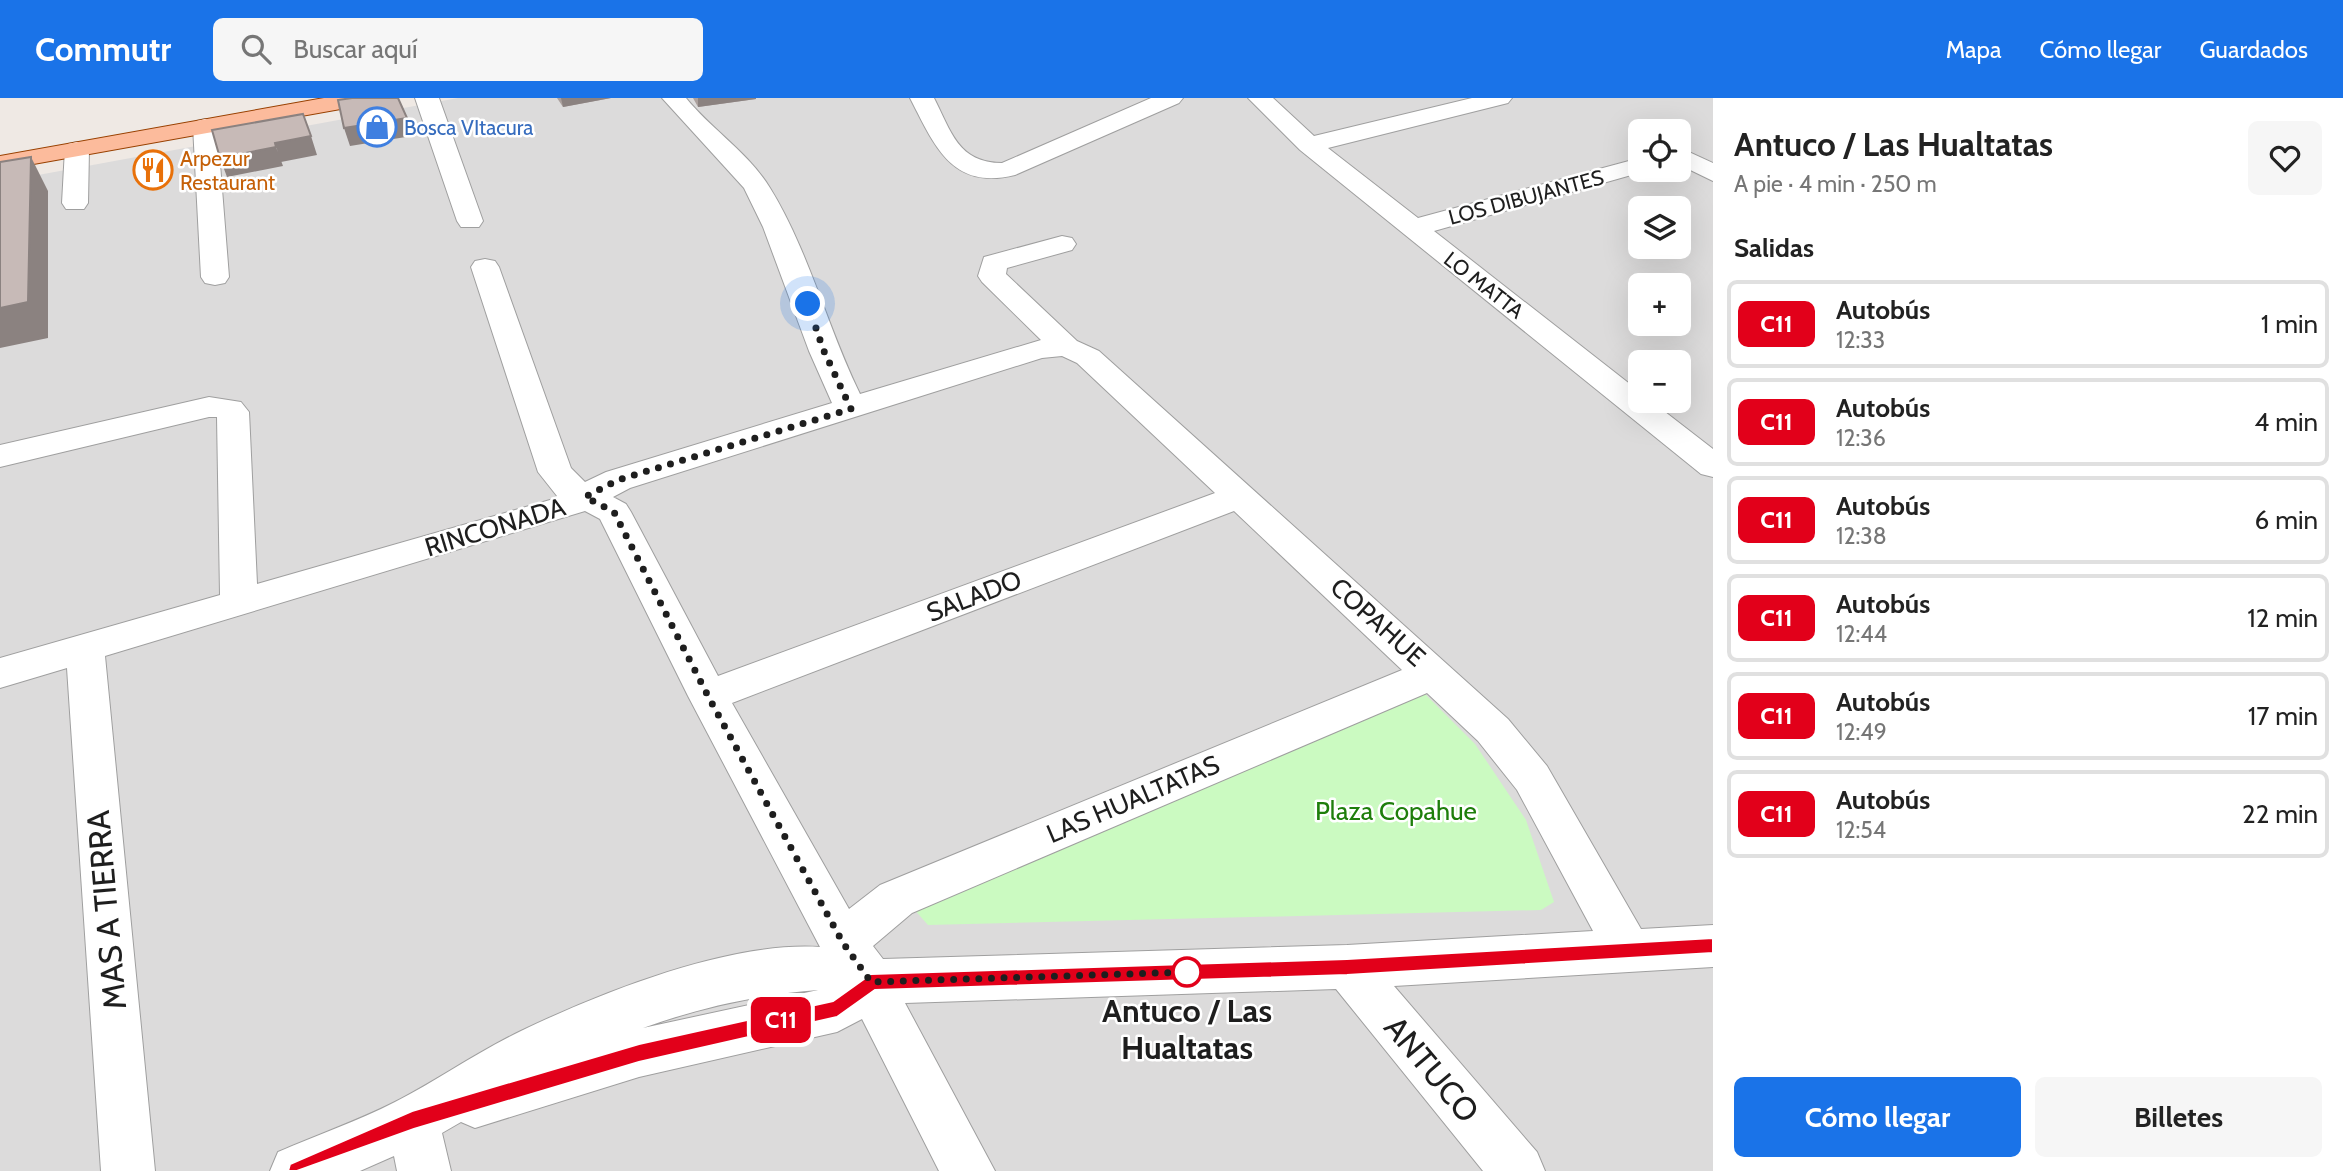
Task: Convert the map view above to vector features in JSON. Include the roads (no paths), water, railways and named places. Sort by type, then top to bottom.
[{"type":"main road","points":[[0,148],[284,98]]},
{"type":"main road","points":[[0,163],[363,98]]},
{"type":"street","points":[[427,98],[470,221]]},
{"type":"street","points":[[674,98],[685,113],[733,155],[756,187],[788,250],[823,349],[851,409]]},
{"type":"street","points":[[922,98],[957,161],[984,172],[1006,170],[1171,98]]},
{"type":"street","name":"LO MATTA","points":[[1260,98],[1309,145],[1713,466]]},
{"type":"street","points":[[1309,145],[1500,98]]},
{"type":"street","points":[[205,126],[215,277]]},
{"type":"street","points":[[1691,150],[1713,144]]},
{"type":"street","points":[[75,202],[78,149]]},
{"type":"street","points":[[1691,161],[1713,173]]},
{"type":"street","name":"LOS DIBUJANTES","points":[[1413,228],[1628,168]]},
{"type":"street","name":"COPAHUE","points":[[1062,244],[995,263],[992,276],[1066,347],[1088,356],[1493,730],[1532,778],[1628,950]]},
{"type":"street","points":[[485,267],[555,472],[569,488],[614,512],[708,696],[857,962],[968,1171]]},
{"type":"street","name":"RINCONADA","points":[[0,673],[562,508],[618,480],[1039,349],[1066,347]]},
{"type":"street","points":[[0,456],[209,407],[230,409],[233,412],[239,604]]},
{"type":"street","name":"SALADO","points":[[708,696],[1240,496]]},
{"type":"street","name":"MAS A TIERRA","points":[[85,649],[128,1171]]},
{"type":"street","name":"LAS HUALTATAS","points":[[297,1171],[412,1121],[639,1053],[837,1009],[857,962],[895,899],[1434,673]]},
{"type":"street","points":[[857,962],[1347,967],[1713,946]]},
{"type":"street","name":"ANTUCO","points":[[1347,967],[1518,1171]]},
{"type":"street","points":[[412,1121],[424,1171]]},
{"type":"place","name":"Bosca VItacura","points":[[377,127]]},
{"type":"place","name":"Arpezur Restaurant","points":[[153,170]]},
{"type":"place","name":"Antuco / Las Hualtatas","points":[[1187,972]]},
{"type":"park label","name":"Plaza Copahue","points":[[1396,811]]}]
